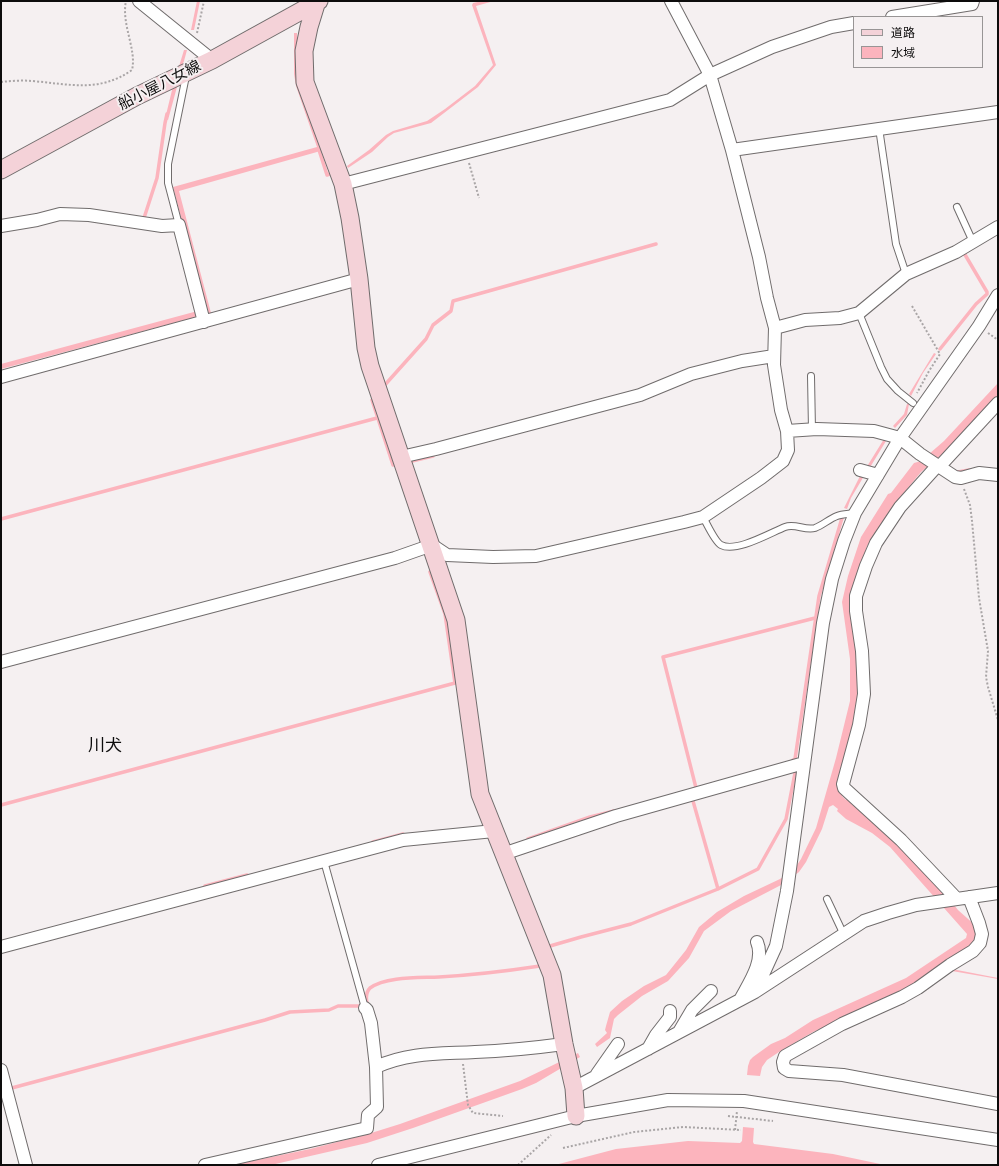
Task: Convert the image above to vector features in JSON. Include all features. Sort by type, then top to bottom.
[{"type":"street","points":[[139,1],[212,60]]},
{"type":"street","points":[[318,1],[309,27],[304,51],[305,82],[343,184],[350,218],[359,279],[366,348],[370,366],[432,545],[456,620],[480,794],[552,975],[564,1044],[574,1088],[576,1116]]},
{"type":"street","name":"船小屋八女線","points":[[1,170],[137,96],[212,60],[318,1]]},
{"type":"street","points":[[432,545],[447,555],[493,557],[536,556],[703,517],[761,478],[783,461],[788,450],[787,431],[781,410],[774,365],[775,328],[766,298],[759,257],[732,150],[710,75],[671,1]]},
{"type":"street","points":[[898,16],[972,4],[973,1]]},
{"type":"street","points":[[343,184],[670,100],[710,75],[772,47],[831,27],[853,23]]},
{"type":"street","points":[[732,150],[998,112]]},
{"type":"street","points":[[1,226],[37,220],[60,214],[89,215],[162,226],[179,225],[202,316]]},
{"type":"street","points":[[775,328],[805,320],[840,318],[859,313],[906,274],[956,252],[998,227]]},
{"type":"street","points":[[1,377],[202,316],[359,279]]},
{"type":"street","points":[[755,992],[776,946],[790,868],[822,623],[832,579],[844,541],[855,513],[900,438],[979,326],[998,295]]},
{"type":"street","points":[[401,457],[640,395],[691,374],[774,356]]},
{"type":"street","points":[[956,898],[901,840],[844,788],[843,784],[859,725],[864,694],[862,651],[856,611],[856,596],[866,566],[876,543],[900,507],[936,466],[998,403]]},
{"type":"street","points":[[787,431],[874,431],[900,438],[936,466],[961,478],[979,473],[998,475]]},
{"type":"street","points":[[860,470],[878,475]]},
{"type":"street","points":[[1,662],[395,558],[432,545]]},
{"type":"street","points":[[503,854],[616,816],[804,763]]},
{"type":"street","points":[[1,947],[403,840],[494,831]]},
{"type":"street","points":[[574,1088],[755,992],[864,921],[888,912],[916,905],[998,893]]},
{"type":"street","points":[[969,897],[982,934],[980,943],[973,952],[950,965],[918,988],[902,997],[842,1024],[784,1056],[783,1062],[784,1068],[789,1071],[844,1075],[998,1104]]},
{"type":"street","points":[[740,1000],[759,958],[760,950],[757,942]]},
{"type":"street","points":[[679,1032],[692,1010],[711,991]]},
{"type":"street","points":[[205,1165],[367,1128],[368,1115],[377,1107],[376,1067],[371,1023],[365,1008]]},
{"type":"street","points":[[648,1049],[656,1035],[670,1017],[670,1011]]},
{"type":"street","points":[[376,1067],[387,1062],[419,1054],[517,1050],[564,1044]]},
{"type":"street","points":[[596,1076],[618,1044]]},
{"type":"street","points":[[1,1070],[26,1165]]},
{"type":"street","points":[[378,1165],[576,1116],[668,1100],[738,1100],[998,1140]]},
{"type":"lane","points":[[179,225],[168,183],[168,164],[187,71]]},
{"type":"lane","points":[[879,128],[896,244],[906,274]]},
{"type":"lane","points":[[957,207],[973,242]]},
{"type":"lane","points":[[859,313],[887,379],[898,391],[913,403]]},
{"type":"lane","points":[[811,376],[812,430]]},
{"type":"lane","points":[[703,517],[719,545],[726,548],[741,545],[766,536],[786,526],[793,525],[813,528],[837,516],[855,513]]},
{"type":"lane","points":[[324,861],[365,1008]]},
{"type":"lane","points":[[827,899],[844,935]]},
{"type":"path","points":[[1,82],[30,80],[87,86],[106,82],[132,70],[134,64],[126,26],[126,1]]},
{"type":"path","points":[[194,46],[204,1]]},
{"type":"path","points":[[466,152],[479,198]]},
{"type":"path","points":[[912,306],[940,354],[918,390],[913,403]]},
{"type":"path","points":[[961,478],[970,505],[979,598],[988,651],[986,677],[998,720]]},
{"type":"path","points":[[461,1053],[468,1105],[473,1113],[503,1116]]},
{"type":"path","points":[[735,1130],[738,1100]]},
{"type":"path","points":[[728,1116],[773,1121]]},
{"type":"path","points":[[563,1148],[634,1132],[683,1128],[741,1130]]},
{"type":"path","points":[[518,1165],[553,1133]]},
{"type":"water","points":[[197,1],[200,1],[194,30],[191,30]]},
{"type":"water","points":[[494,1],[476,6],[496,65],[478,87],[431,123],[394,133],[372,152],[348,168],[347,166],[386,135],[393,131],[427,121],[445,109],[475,86],[493,65],[472,5],[473,3]]},
{"type":"water","points":[[294,33],[297,33],[297,54],[324,150],[179,191],[211,313],[1,369],[1,364],[205,309],[173,187],[317,147],[296,86],[294,74]]},
{"type":"water","points":[[184,50],[187,50],[168,120],[165,119]]},
{"type":"water","points":[[934,353],[936,354],[923,373],[911,396],[909,394]]},
{"type":"water","points":[[998,383],[998,395],[946,451],[921,472],[898,500],[867,546],[853,588],[859,666],[858,703],[842,796],[846,800],[848,798],[873,823],[884,830],[940,887],[958,910],[976,926],[978,932],[974,944],[902,992],[813,1032],[779,1052],[767,1060],[762,1067],[760,1076],[747,1075],[750,1060],[771,1044],[785,1038],[813,1020],[906,978],[966,938],[967,934],[890,847],[872,833],[846,819],[833,805],[829,807],[822,829],[806,862],[799,872],[783,884],[731,911],[704,931],[689,958],[668,981],[642,996],[618,1015],[614,1019],[610,1038],[597,1047],[595,1044],[607,1033],[605,1030],[610,1012],[622,1001],[644,986],[666,975],[686,950],[699,927],[717,912],[744,896],[780,879],[795,868],[801,859],[816,828],[836,758],[850,701],[850,659],[842,602],[848,576],[861,537],[888,494],[891,493],[914,463],[921,461],[944,441]]},
{"type":"water","points":[[907,404],[909,404],[907,415],[895,428],[893,426],[904,414]]},
{"type":"water","points":[[884,439],[886,441],[869,469],[866,468]]},
{"type":"water","points":[[861,474],[864,476],[851,498],[847,509],[844,508]]},
{"type":"water","points":[[952,969],[998,978],[998,979],[952,971]]},
{"type":"water","points":[[578,1053],[580,1057],[536,1083],[522,1089],[367,1143],[271,1165],[233,1165],[310,1149],[400,1124],[520,1081]]},
{"type":"water","points":[[743,1127],[754,1128],[754,1144],[833,1154],[885,1165],[555,1165],[616,1149],[688,1141],[740,1143],[742,1141]]},
{"type":"waterway","points":[[144,218],[157,178],[167,114]]},
{"type":"waterway","points":[[319,150],[327,175],[330,174]]},
{"type":"waterway","points":[[383,387],[426,339],[433,325],[451,311],[453,301],[656,244]]},
{"type":"waterway","points":[[940,349],[976,304],[987,294],[964,253]]},
{"type":"waterway","points":[[375,397],[372,400],[393,465],[398,464]]},
{"type":"waterway","points":[[1,519],[377,418]]},
{"type":"waterway","points":[[408,462],[433,456]]},
{"type":"waterway","points":[[958,472],[969,470]]},
{"type":"waterway","points":[[793,760],[795,759],[819,596],[842,518]]},
{"type":"waterway","points":[[1,805],[455,683],[445,614],[430,572]]},
{"type":"waterway","points":[[696,788],[663,657],[815,618]]},
{"type":"waterway","points":[[550,946],[631,924],[718,889],[758,869],[786,819],[795,773]]},
{"type":"waterway","points":[[693,801],[718,889]]},
{"type":"waterway","points":[[528,839],[590,817],[614,811]]},
{"type":"waterway","points":[[373,842],[403,834]]},
{"type":"waterway","points":[[205,886],[247,875]]},
{"type":"waterway","points":[[367,1003],[366,999],[370,988],[385,981],[403,978],[477,974],[540,966]]},
{"type":"waterway","points":[[8,1089],[290,1012],[329,1010],[338,1006],[359,1006]]},
{"type":"district","name":"川犬","points":[[105,747]]}]
